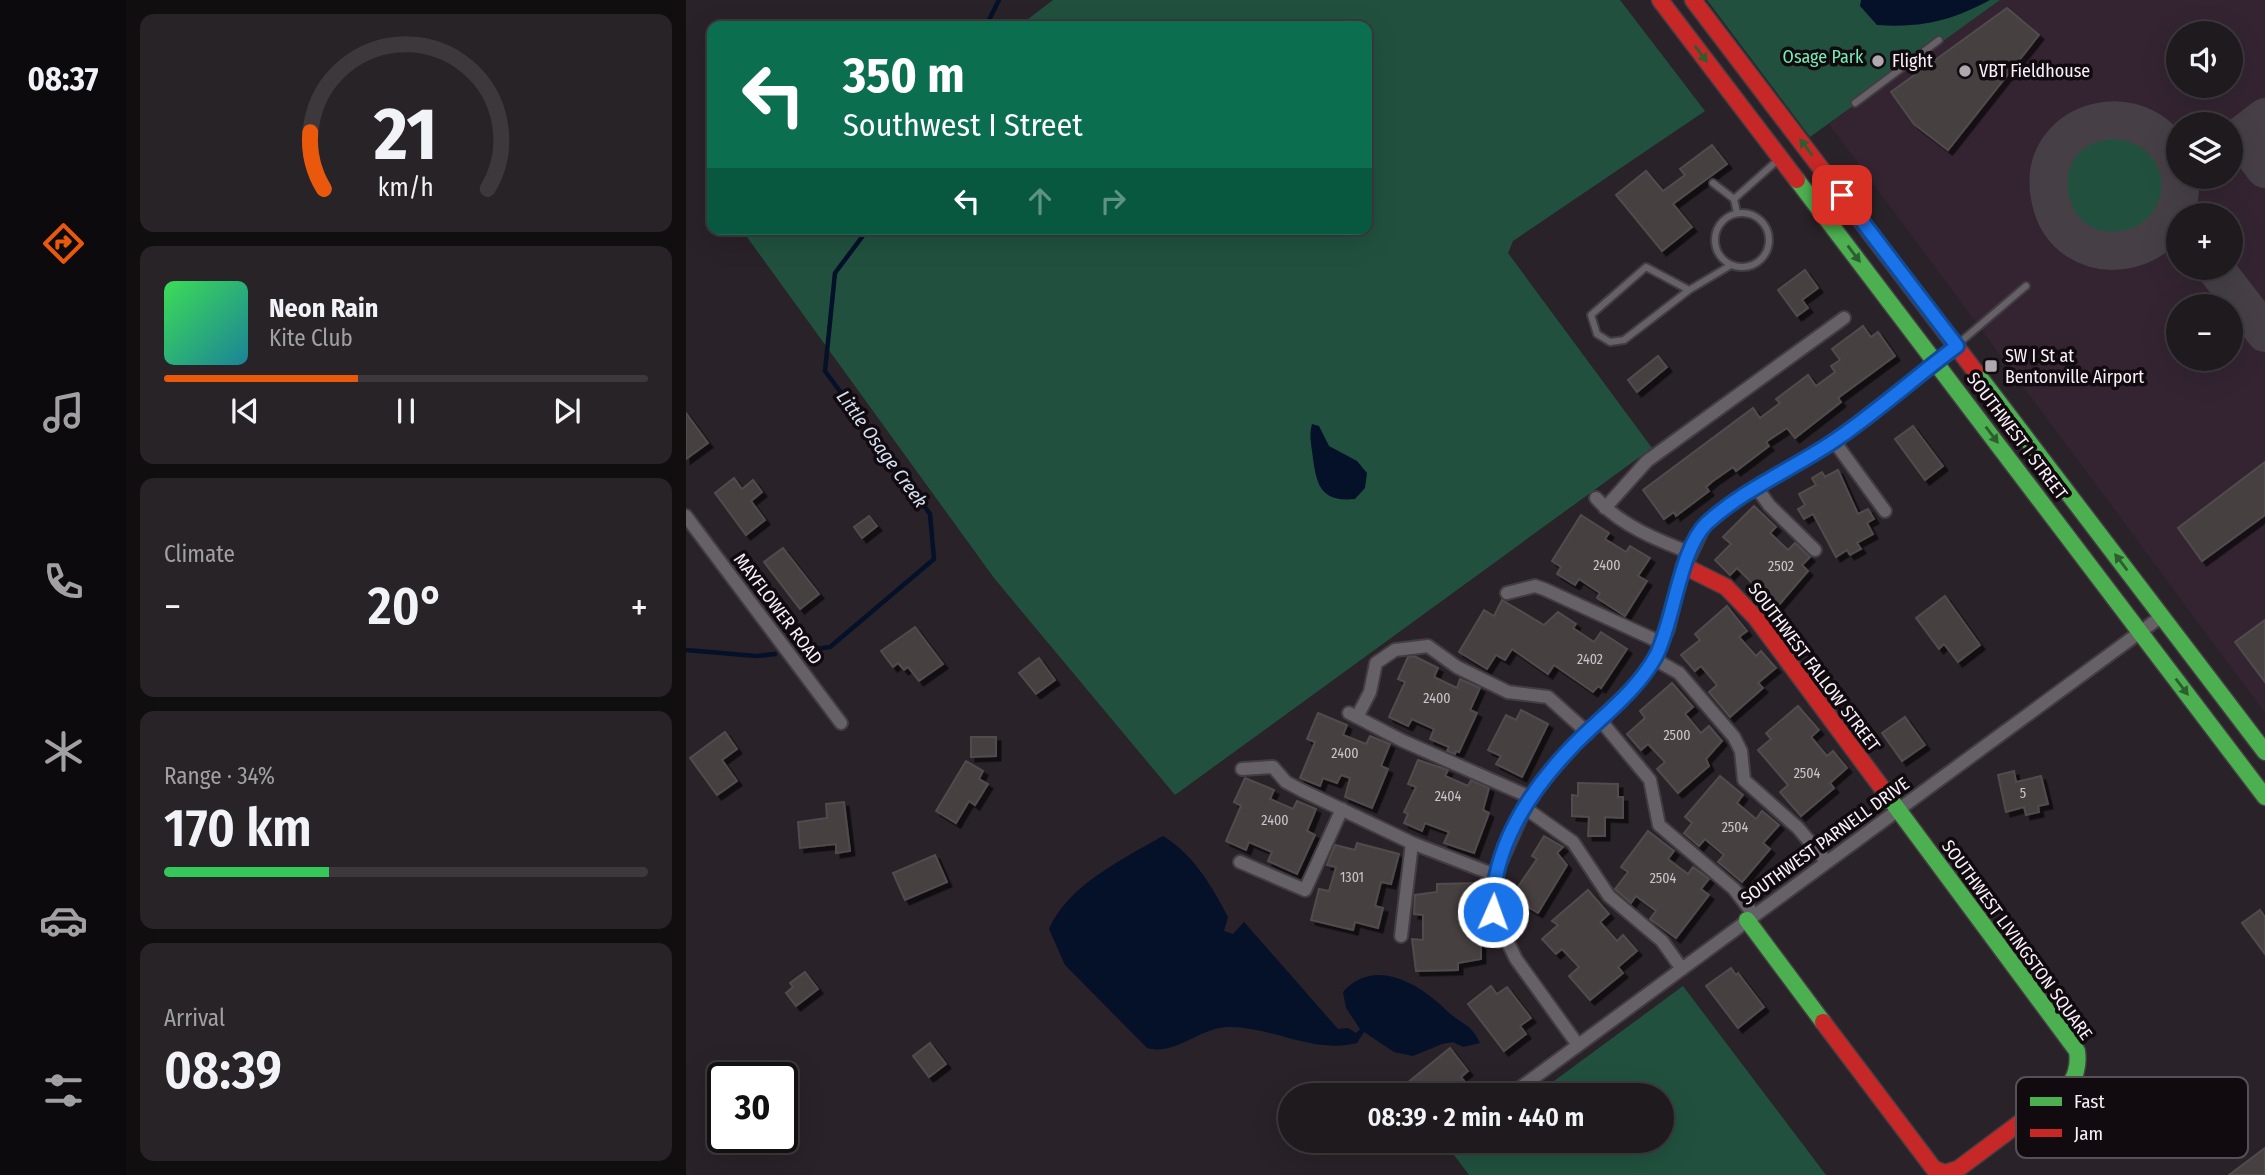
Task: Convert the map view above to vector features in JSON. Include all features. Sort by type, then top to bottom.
[{"type":"main road","name":"SOUTHWEST I STREET","points":[[1660,0],[2265,797]]},
{"type":"main road","name":"SOUTHWEST I STREET","points":[[1693,0],[2265,752]]},
{"type":"main road","name":"SOUTHWEST FALLOW STREET","points":[[1688,560],[1741,600],[1898,810]]},
{"type":"main road","name":"SOUTHWEST LIVINGSTON SQUARE","points":[[1898,810],[2077,1051],[2079,1063],[2073,1077]]},
{"type":"main road","name":"SOUTHWEST LIVINGSTON SQUARE","points":[[1750,918],[1934,1169],[1945,1173],[1958,1169],[2016,1126]]},
{"type":"street","name":"SOUTHWEST FALLOW STREET","points":[[1688,560],[1600,503],[1647,461],[1844,318]]},
{"type":"street","points":[[1578,1045],[1516,959],[1493,912],[1495,875],[1528,802],[1571,748],[1635,685],[1654,659],[1662,643],[1688,560],[1704,526],[1734,500],[1834,441],[1957,346]]},
{"type":"street","points":[[1834,441],[1885,511]]},
{"type":"street","points":[[1757,488],[1769,505],[1815,550]]},
{"type":"street","name":"MAYFLOWER ROAD","points":[[686,516],[841,723]]},
{"type":"street","points":[[1507,593],[1535,586],[1662,643]]},
{"type":"street","name":"SOUTHWEST PARNELL DRIVE","points":[[1527,1083],[2162,616]]},
{"type":"street","points":[[1588,733],[1548,697],[1508,692],[1457,667],[1433,648],[1421,644],[1395,650],[1376,663],[1370,692],[1353,715],[1528,802],[1573,842],[1609,895],[1661,941],[1682,969]]},
{"type":"street","points":[[1654,659],[1679,673],[1717,717],[1739,744],[1744,780],[1798,828],[1826,861]]},
{"type":"street","points":[[1601,721],[1650,780],[1659,825],[1734,889],[1750,918]]},
{"type":"street","points":[[1242,769],[1272,767],[1286,782],[1412,843],[1495,875]]},
{"type":"street","points":[[1240,862],[1305,890],[1342,809]]},
{"type":"street","points":[[1401,936],[1412,843]]},
{"type":"lane","points":[[1856,103],[1940,40]]},
{"type":"lane","points":[[1734,199],[1781,158]]},
{"type":"lane","points":[[1713,183],[1734,199],[1737,213]]},
{"type":"lane","points":[[1737,213],[1758,218],[1764,224],[1769,241],[1768,250],[1756,263],[1740,267],[1731,265],[1718,253],[1715,235],[1725,219],[1737,213]]},
{"type":"lane","points":[[1689,290],[1646,267],[1591,315],[1597,334],[1610,342],[1624,340],[1689,290],[1731,265]]},
{"type":"lane","points":[[1957,346],[2026,286]]},
{"type":"shaded area","points":[[2000,0],[2265,0],[2265,713],[1829,124]]},
{"type":"green space","points":[[1053,0],[1620,0],[1705,111],[1513,241],[1508,253],[1652,448],[1175,795],[994,578],[747,237],[1372,235],[1372,21],[1026,21]]},
{"type":"green space","name":"Osage Park","points":[[1707,0],[2000,0],[1810,137]]},
{"type":"green space","points":[[2114,131],[2135,135],[2152,147],[2164,164],[2168,189],[2164,206],[2152,223],[2135,235],[2114,239],[2093,235],[2076,223],[2064,206],[2060,185],[2064,164],[2076,147],[2093,135]]},
{"type":"green space","points":[[1683,986],[1826,1175],[1469,1175],[1454,1155],[1457,1153],[1674,1153],[1674,1083],[1551,1083]]},
{"type":"water","points":[[1861,0],[1990,0],[1935,22],[1893,26],[1877,25],[1860,6]]},
{"type":"water","points":[[1312,424],[1319,426],[1329,446],[1357,461],[1367,473],[1365,488],[1355,499],[1333,497],[1321,487],[1313,462],[1310,438]]},
{"type":"water","points":[[1163,836],[1193,861],[1208,882],[1228,917],[1224,931],[1233,934],[1244,922],[1338,1029],[1348,1028],[1356,1033],[1360,1029],[1346,1008],[1343,992],[1368,976],[1382,975],[1409,983],[1435,1000],[1469,1028],[1480,1043],[1463,1047],[1453,1042],[1442,1044],[1413,1056],[1394,1052],[1364,1032],[1357,1043],[1324,1045],[1262,1031],[1229,1027],[1208,1031],[1168,1048],[1147,1048],[1065,965],[1049,929],[1069,899],[1083,886],[1114,864]]},
{"type":"building","name":"VBT Fieldhouse","points":[[2007,8],[2039,35],[1948,150],[1914,124],[1891,92]]},
{"type":"building","points":[[1712,145],[1727,164],[1673,204],[1692,227],[1662,251],[1616,195],[1646,171],[1663,191],[1685,175],[1680,169]]},
{"type":"building","points":[[1805,270],[1818,288],[1802,300],[1808,308],[1797,316],[1778,290]]},
{"type":"building","points":[[1863,326],[1871,337],[1878,332],[1895,356],[1838,398],[1841,402],[1795,438],[1787,428],[1766,442],[1769,446],[1736,471],[1733,467],[1713,481],[1706,487],[1709,491],[1676,516],[1674,512],[1664,519],[1643,490],[1753,408],[1760,418],[1780,403],[1776,399],[1808,375],[1816,386],[1835,372],[1831,366],[1840,360],[1832,349]]},
{"type":"building","points":[[1658,356],[1667,367],[1637,392],[1628,380]]},
{"type":"building","points":[[686,413],[708,443],[686,459]]},
{"type":"building","points":[[1913,426],[1943,466],[1925,480],[1895,439]]},
{"type":"building","points":[[2265,462],[2265,515],[2202,561],[2178,528]]},
{"type":"building","points":[[1838,470],[1858,514],[1868,509],[1874,519],[1867,523],[1873,534],[1857,543],[1861,549],[1850,555],[1847,550],[1836,557],[1813,514],[1804,519],[1798,509],[1805,505],[1799,494],[1816,485],[1812,478],[1822,472],[1825,477]]},
{"type":"building","points":[[734,478],[742,489],[753,480],[762,492],[751,501],[765,520],[746,535],[715,493]]},
{"type":"building","points":[[1754,506],[1776,527],[1770,533],[1788,550],[1795,543],[1810,557],[1802,565],[1808,571],[1772,613],[1750,591],[1755,586],[1737,568],[1730,575],[1715,560],[1731,544],[1723,537]]},
{"type":"building","points":[[1581,515],[1609,533],[1605,539],[1626,552],[1630,546],[1650,558],[1638,576],[1647,581],[1625,616],[1597,598],[1600,593],[1579,579],[1575,585],[1557,574],[1561,567],[1552,561]]},
{"type":"building","points":[[869,516],[877,526],[862,538],[854,527]]},
{"type":"building","points":[[783,548],[819,594],[800,609],[764,562]]},
{"type":"building","points":[[1945,596],[1980,645],[1958,662],[1944,644],[1939,649],[1916,618]]},
{"type":"building","points":[[1502,600],[1544,625],[1558,612],[1576,624],[1573,628],[1594,642],[1601,632],[1627,649],[1601,688],[1598,686],[1593,692],[1554,665],[1548,674],[1512,649],[1505,660],[1496,655],[1487,669],[1459,652],[1484,610],[1494,616]]},
{"type":"building","points":[[1727,606],[1747,631],[1739,637],[1756,656],[1761,651],[1776,668],[1758,683],[1763,688],[1730,717],[1709,692],[1717,685],[1701,666],[1695,671],[1681,655],[1700,640],[1695,634]]},
{"type":"building","points":[[2265,620],[2265,682],[2235,642]]},
{"type":"building","points":[[915,627],[943,664],[919,681],[908,667],[904,670],[898,663],[893,667],[881,651]]},
{"type":"building","points":[[1414,656],[1438,668],[1434,677],[1457,688],[1460,679],[1480,688],[1470,710],[1477,713],[1459,752],[1456,751],[1455,754],[1447,751],[1449,747],[1430,739],[1434,729],[1412,719],[1408,726],[1389,717],[1405,682],[1398,679],[1408,657]]},
{"type":"building","points":[[1039,658],[1055,680],[1036,694],[1019,673]]},
{"type":"building","points":[[1672,683],[1693,707],[1685,714],[1701,733],[1709,726],[1722,741],[1706,759],[1709,766],[1678,793],[1657,769],[1665,762],[1648,744],[1641,750],[1627,734],[1645,718],[1640,711]]},
{"type":"building","points":[[1798,706],[1819,730],[1811,737],[1827,756],[1833,751],[1847,768],[1830,783],[1834,788],[1801,816],[1780,792],[1788,785],[1758,750],[1771,739],[1766,733]]},
{"type":"building","points":[[1521,710],[1548,724],[1522,777],[1496,764],[1501,756],[1488,750],[1506,715],[1516,720]]},
{"type":"building","points":[[1318,713],[1347,725],[1343,735],[1366,744],[1370,736],[1390,744],[1381,766],[1388,769],[1372,808],[1345,797],[1350,778],[1341,775],[1337,783],[1323,778],[1320,786],[1300,778],[1315,742],[1307,739]]},
{"type":"building","points":[[1905,717],[1925,745],[1902,761],[1882,733]]},
{"type":"building","points":[[725,732],[737,749],[722,760],[737,781],[717,795],[690,758]]},
{"type":"building","points":[[971,737],[996,737],[996,756],[971,757]]},
{"type":"building","points":[[1418,760],[1448,770],[1445,776],[1468,786],[1471,780],[1489,788],[1483,810],[1489,813],[1474,853],[1444,843],[1449,832],[1425,823],[1422,831],[1404,823],[1408,814],[1404,812],[1416,787],[1408,784]]},
{"type":"building","points":[[966,761],[983,771],[979,779],[988,784],[975,805],[969,801],[956,823],[936,811]]},
{"type":"building","points":[[2014,771],[2016,782],[2041,776],[2048,804],[2038,806],[2039,812],[2026,815],[2024,807],[2006,812],[1998,775]]},
{"type":"building","points":[[1720,776],[1743,795],[1737,803],[1756,819],[1762,811],[1779,825],[1763,843],[1770,849],[1742,882],[1718,862],[1724,855],[1705,839],[1699,846],[1684,833],[1692,823],[1685,817]]},
{"type":"building","points":[[1245,778],[1274,790],[1270,799],[1293,809],[1297,801],[1316,809],[1307,831],[1315,835],[1297,874],[1268,861],[1272,852],[1249,842],[1246,850],[1226,841],[1241,806],[1234,802]]},
{"type":"building","points":[[1578,783],[1618,784],[1618,797],[1623,797],[1623,818],[1605,817],[1605,836],[1588,836],[1589,817],[1572,816],[1572,795],[1578,796]]},
{"type":"building","points":[[844,802],[850,851],[836,853],[836,844],[800,848],[798,822],[827,818],[826,804]]},
{"type":"building","points":[[1648,831],[1674,851],[1668,859],[1688,874],[1693,867],[1709,879],[1701,889],[1709,895],[1676,938],[1650,919],[1656,911],[1636,896],[1631,903],[1615,889],[1628,872],[1621,867]]},
{"type":"building","points":[[1544,836],[1563,847],[1557,853],[1567,865],[1538,913],[1511,897],[1537,859],[1532,856]]},
{"type":"building","points":[[1357,843],[1399,854],[1391,884],[1381,882],[1375,906],[1383,908],[1378,928],[1355,922],[1353,930],[1311,920],[1319,889],[1329,891],[1336,867],[1327,865],[1335,845],[1355,850]]},
{"type":"building","points":[[935,855],[947,882],[905,900],[893,873]]},
{"type":"building","points":[[1479,883],[1480,904],[1485,904],[1485,914],[1472,915],[1471,940],[1481,940],[1481,959],[1458,963],[1458,970],[1416,971],[1412,939],[1423,940],[1423,915],[1414,914],[1415,895],[1437,892],[1437,884]]},
{"type":"building","points":[[1588,890],[1609,914],[1600,922],[1617,941],[1623,935],[1637,951],[1618,967],[1623,973],[1590,1000],[1569,976],[1579,967],[1562,949],[1556,954],[1542,939],[1558,925],[1552,921]]},
{"type":"building","points":[[2260,910],[2265,917],[2265,954],[2242,923]]},
{"type":"building","points":[[1731,968],[1736,975],[1738,973],[1764,1007],[1738,1028],[1706,986]]},
{"type":"building","points":[[805,972],[818,989],[796,1006],[786,993],[793,987],[790,983]]},
{"type":"building","points":[[1491,986],[1497,994],[1507,987],[1531,1018],[1520,1026],[1526,1034],[1504,1051],[1468,1004]]},
{"type":"building","points":[[930,1043],[946,1064],[929,1077],[913,1056]]},
{"type":"building","points":[[1450,1048],[1468,1071],[1461,1077],[1466,1083],[1407,1083]]},
{"type":"building","points":[[2265,1148],[2265,1175],[2229,1175]]},
{"type":"waterway","name":"Little Osage Creek","points":[[988,21],[999,0]]},
{"type":"waterway","name":"Little Osage Creek","points":[[801,651],[830,647],[934,559],[930,514],[825,371],[835,273],[864,235]]},
{"type":"waterway","name":"Little Osage Creek","points":[[686,650],[756,656],[775,654]]},
{"type":"taxiway","points":[[2243,134],[2265,117]]},
{"type":"taxiway","points":[[2166,146],[2146,128],[2123,121],[2099,122],[2077,131],[2060,147],[2050,169],[2050,197],[2060,223],[2078,241],[2100,250],[2123,250],[2146,243],[2165,228],[2177,206],[2179,189]]},
{"type":"taxiway","points":[[2243,140],[2265,169]]},
{"type":"taxiway","points":[[2224,280],[2265,333]]},
{"type":"traffic: fast","points":[[1797,180],[2265,797]]},
{"type":"traffic: fast","points":[[1975,371],[2265,752]]},
{"type":"traffic: fast","points":[[1882,788],[2077,1051],[2078,1061],[2074,1077]]},
{"type":"traffic: fast","points":[[1747,920],[1823,1022]]},
{"type":"traffic: jam","points":[[1660,0],[1797,180]]},
{"type":"traffic: jam","points":[[1693,0],[1975,371]]},
{"type":"traffic: jam","points":[[1684,566],[1726,587],[1756,618],[1882,788]]},
{"type":"traffic: jam","points":[[1823,1022],[1934,1169],[1945,1173],[1958,1169],[2016,1126]]},
{"type":"place","name":"Flight","points":[[1878,61]]},
{"type":"place","name":"VBT Fieldhouse","points":[[1965,71]]},
{"type":"place","name":"SW I St at Bentonville Airport","points":[[1991,366]]},
{"type":"route","points":[[1493,912],[1492,887],[1495,875],[1505,847],[1530,797],[1571,748],[1635,685],[1654,659],[1668,629],[1684,566],[1704,526],[1734,500],[1775,479],[1834,441],[1957,346],[1842,195]]}]
